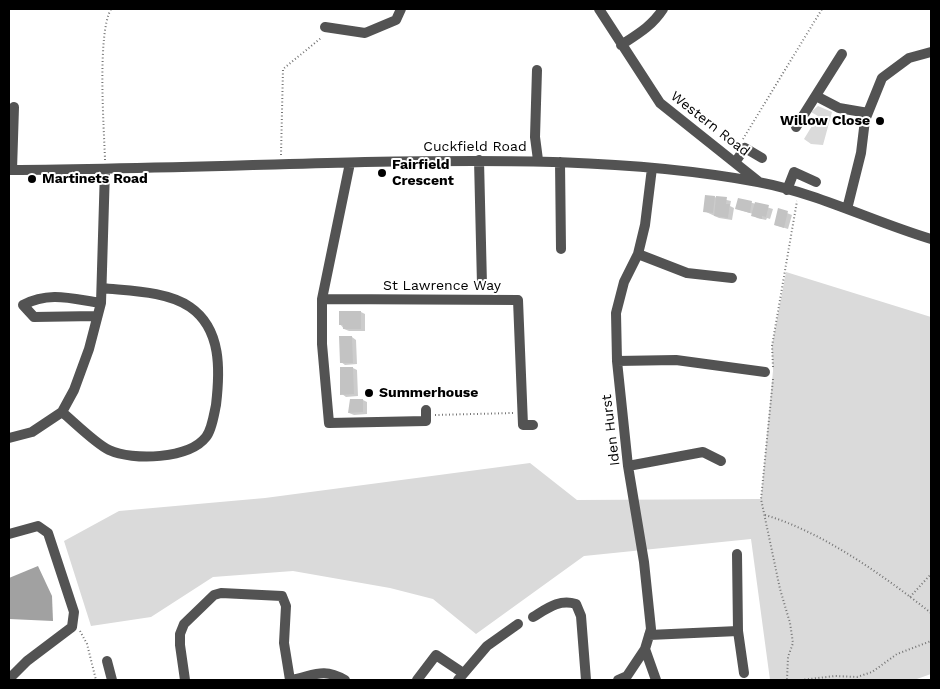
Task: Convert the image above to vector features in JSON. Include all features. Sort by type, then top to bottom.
[{"type":"street","points":[[325,27],[365,33],[396,20],[401,9]]},
{"type":"street","name":"Western Road","points":[[599,9],[660,104],[760,182]]},
{"type":"street","points":[[622,45],[647,29],[663,9]]},
{"type":"street","points":[[847,209],[868,113],[882,78],[908,58],[931,52]]},
{"type":"street","points":[[796,127],[842,54]]},
{"type":"street","points":[[536,70],[538,160]]},
{"type":"street","points":[[816,96],[839,108],[868,113]]},
{"type":"street","points":[[11,170],[14,107]]},
{"type":"street","points":[[736,162],[745,148],[762,158]]},
{"type":"street","name":"Cuckfield Road","points":[[11,170],[479,160],[538,160],[652,168],[760,182],[847,209],[931,239]]},
{"type":"street","points":[[479,160],[482,285]]},
{"type":"street","points":[[560,162],[562,249]]},
{"type":"street","points":[[350,163],[322,299],[322,344],[329,424],[426,421],[426,413]]},
{"type":"street","name":"Iden Hurst","points":[[618,680],[627,676],[646,649],[651,629],[640,536],[628,466],[617,361],[616,313],[624,282],[638,254],[646,225],[652,168]]},
{"type":"street","points":[[9,438],[32,432],[62,412],[74,390],[89,349],[96,316],[101,303],[105,169]]},
{"type":"street","points":[[787,190],[794,172],[816,182]]},
{"type":"street","points":[[638,254],[687,273],[732,278]]},
{"type":"street","points":[[62,412],[109,450],[136,456],[177,454],[196,447],[208,436],[216,405],[218,358],[213,338],[201,317],[190,307],[169,298],[102,288]]},
{"type":"street","points":[[96,316],[34,317],[23,305],[37,298],[52,297],[101,303]]},
{"type":"street","name":"St Lawrence Way","points":[[322,299],[518,300],[522,413]]},
{"type":"street","points":[[617,361],[676,360],[765,372]]},
{"type":"street","points":[[522,413],[523,425],[533,425]]},
{"type":"street","points":[[628,466],[703,452],[721,461]]},
{"type":"street","points":[[9,534],[38,526],[48,533],[74,612],[72,627],[27,661],[9,679]]},
{"type":"street","points":[[737,554],[738,630],[744,673]]},
{"type":"street","points":[[185,680],[180,645],[180,634],[184,624],[214,595],[221,593],[282,596],[286,606],[284,643],[291,680],[329,673],[345,680]]},
{"type":"street","points":[[533,617],[556,603],[567,601],[576,604],[581,616],[586,680]]},
{"type":"street","points":[[417,680],[436,654],[461,677],[487,646],[518,624]]},
{"type":"street","points":[[649,635],[738,630]]},
{"type":"street","points":[[646,649],[656,680]]},
{"type":"street","points":[[107,661],[112,680]]},
{"type":"path","points":[[105,169],[103,45],[108,15],[111,9]]},
{"type":"path","points":[[741,141],[822,9]]},
{"type":"path","points":[[281,164],[283,69],[321,38]]},
{"type":"path","points":[[787,680],[788,657],[793,643],[762,503],[773,372],[772,346],[798,194]]},
{"type":"path","points":[[426,413],[522,413]]},
{"type":"path","points":[[765,515],[792,523],[886,579],[931,613]]},
{"type":"path","points":[[910,597],[931,574]]},
{"type":"path","points":[[73,621],[87,644],[96,680]]},
{"type":"path","points":[[801,680],[836,676],[857,677],[872,672],[896,654],[931,641]]},
{"type":"shaded area","points":[[818,106],[832,112],[823,145],[811,144],[804,139],[818,116],[811,112]]},
{"type":"shaded area","points":[[786,272],[931,317],[931,674],[914,680],[770,680],[751,539],[584,556],[476,634],[433,599],[390,588],[293,571],[213,577],[151,617],[91,626],[64,541],[119,511],[265,498],[530,463],[577,500],[761,499],[773,371],[772,346]]},
{"type":"shaded area","points":[[38,566],[52,596],[53,621],[9,619],[9,578]]},
{"type":"building","points":[[705,195],[715,196],[713,213],[703,212]]},
{"type":"building","points":[[716,196],[727,197],[726,204],[730,204],[728,218],[714,216]]},
{"type":"building","points":[[738,198],[752,201],[750,213],[735,209]]},
{"type":"building","points":[[755,202],[769,205],[766,217],[762,216],[762,219],[751,216]]},
{"type":"building","points":[[778,208],[788,211],[784,228],[774,225]]},
{"type":"building","points":[[339,311],[361,311],[361,329],[343,329],[343,325],[339,325]]},
{"type":"building","points":[[339,336],[352,336],[353,363],[340,363]]},
{"type":"building","points":[[340,367],[353,367],[354,394],[340,395]]},
{"type":"building","points":[[350,399],[363,399],[363,412],[348,413]]},
{"type":"place","name":"Willow Close","points":[[880,121]]},
{"type":"place","name":"Fairfield Crescent","points":[[382,173]]},
{"type":"place","name":"Martinets Road","points":[[32,179]]},
{"type":"place","name":"Summerhouse","points":[[369,393]]}]
